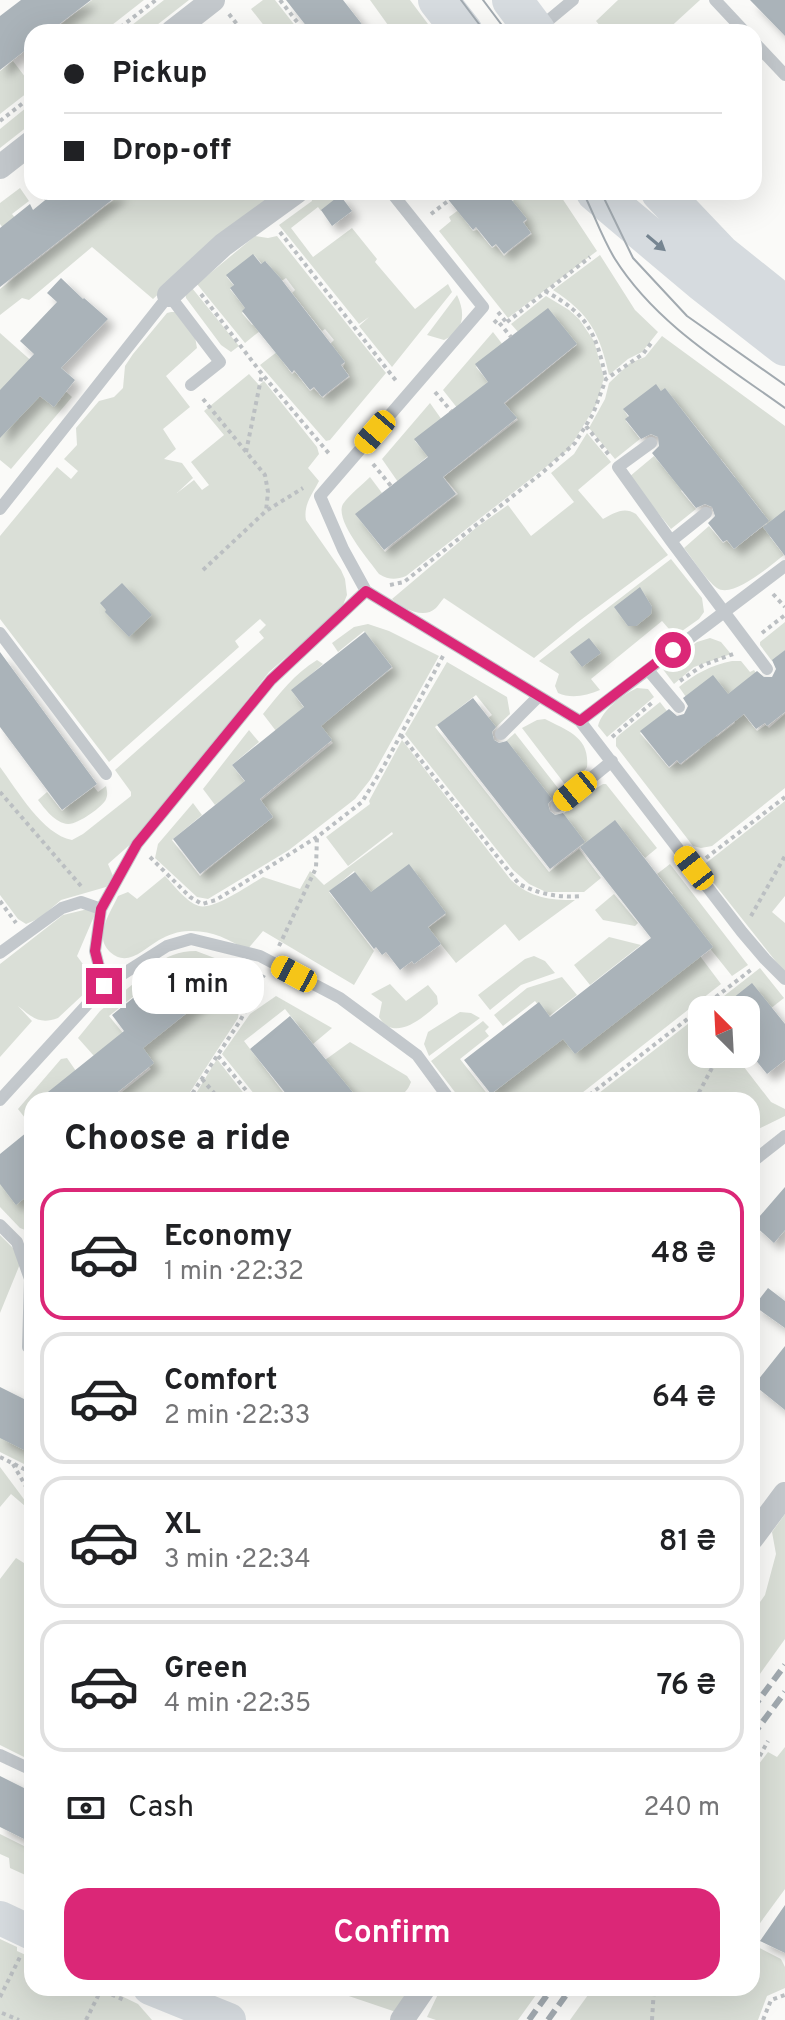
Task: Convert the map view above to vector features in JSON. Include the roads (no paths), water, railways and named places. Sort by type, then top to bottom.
[{"type":"main road","points":[[438,0],[457,24]]},
{"type":"main road","points":[[512,0],[530,24]]},
{"type":"main road","points":[[606,200],[785,346]]},
{"type":"main road","points":[[669,200],[721,255],[785,306]]},
{"type":"main road","points":[[0,1918],[24,1941]]},
{"type":"main road","points":[[170,1996],[229,2020]]},
{"type":"street","points":[[187,24],[220,6]]},
{"type":"street","points":[[0,167],[24,148]]},
{"type":"street","points":[[169,295],[223,245],[285,200]]},
{"type":"street","points":[[760,1527],[785,1494]]},
{"type":"street","points":[[402,2020],[418,1996]]},
{"type":"lane","points":[[545,24],[573,0]]},
{"type":"lane","points":[[715,0],[738,24]]},
{"type":"lane","points":[[762,51],[785,75]]},
{"type":"lane","points":[[397,200],[483,307],[320,496],[343,549],[366,591],[580,721],[742,932],[785,979]]},
{"type":"lane","points":[[0,509],[169,295],[220,362],[191,385]]},
{"type":"lane","points":[[651,443],[618,467],[767,669]]},
{"type":"lane","points":[[671,541],[706,513]]},
{"type":"lane","points":[[580,721],[785,566]]},
{"type":"lane","points":[[104,986],[95,951],[101,909],[137,844],[271,680],[366,591]]},
{"type":"lane","points":[[0,633],[106,774]]},
{"type":"lane","points":[[648,670],[679,707]]},
{"type":"lane","points":[[501,734],[539,696]]},
{"type":"lane","points":[[557,806],[612,761]]},
{"type":"lane","points":[[0,953],[62,908],[81,902],[101,909]]},
{"type":"lane","points":[[0,1100],[104,986],[167,946],[191,939],[260,956],[340,998],[417,1055],[444,1092]]},
{"type":"lane","points":[[760,1156],[785,1136]]},
{"type":"lane","points":[[0,1225],[17,1242],[24,1262]]},
{"type":"lane","points":[[0,1755],[24,1766]]},
{"type":"tram line","points":[[461,0],[479,24]]},
{"type":"tram line","points":[[483,0],[501,24]]},
{"type":"tram line","points":[[587,200],[615,259],[650,304],[715,359],[785,408]]},
{"type":"tram line","points":[[605,200],[633,258],[687,316],[785,385]]},
{"type":"railway","points":[[760,1698],[785,1665]]},
{"type":"railway","points":[[760,1725],[785,1692]]},
{"type":"railway","points":[[529,2020],[546,1996]]},
{"type":"railway","points":[[548,2020],[565,1996]]}]
